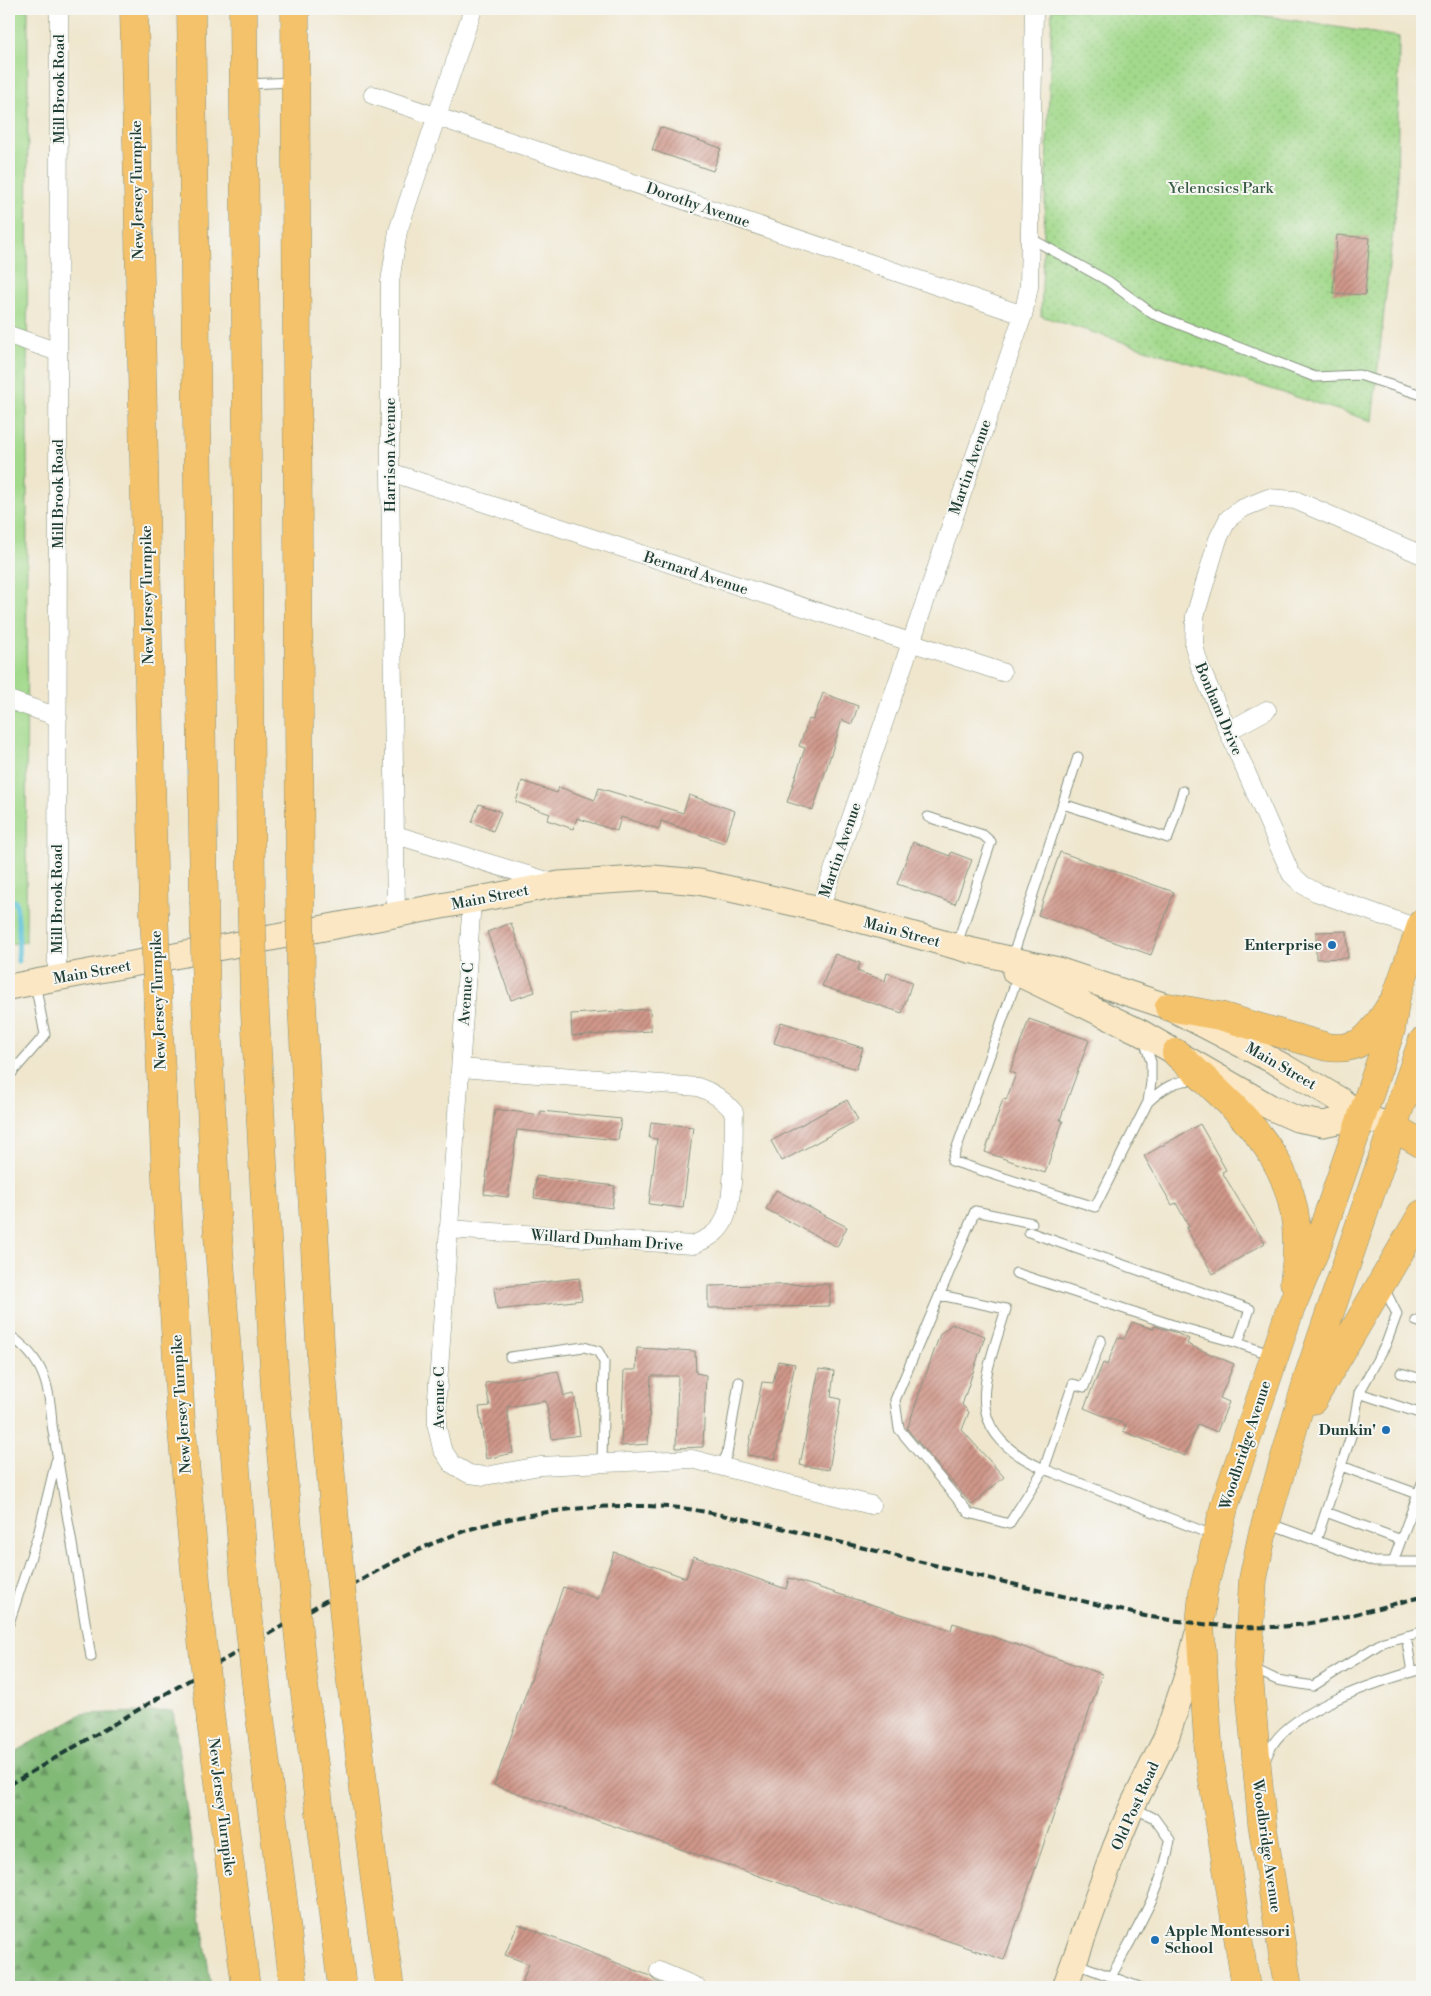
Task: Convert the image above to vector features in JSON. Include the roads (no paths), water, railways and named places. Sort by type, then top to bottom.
[{"type":"main road","name":"New Jersey Turnpike","points":[[134,9],[154,911],[168,1219],[180,1410],[211,1722],[246,1987]]},
{"type":"main road","points":[[191,9],[206,1001],[217,1217],[245,1586],[256,1693],[294,1987]]},
{"type":"main road","points":[[243,9],[254,992],[275,1378],[290,1560],[342,1987]]},
{"type":"main road","points":[[295,9],[301,984],[322,1361],[336,1533],[347,1649],[374,1879],[390,1987]]},
{"type":"main road","name":"Main Street","points":[[9,987],[559,884],[653,878],[709,884],[820,909],[963,949],[1014,966],[1140,1032],[1270,1107],[1297,1119],[1322,1124],[1362,1116]]},
{"type":"main road","name":"Woodbridge Avenue","points":[[1246,1987],[1209,1756],[1200,1624],[1203,1592],[1216,1536],[1274,1356],[1290,1310],[1317,1246],[1362,1116],[1390,1030],[1396,998],[1421,926]]},
{"type":"main road","name":"Main Street","points":[[1014,966],[1058,970],[1169,1007],[1283,1066],[1340,1100],[1362,1116],[1393,1127]]},
{"type":"main road","points":[[1169,1007],[1220,1016],[1327,1047],[1343,1049],[1357,1046],[1374,1031],[1396,998]]},
{"type":"main road","name":"Woodbridge Avenue","points":[[1288,1987],[1262,1824],[1248,1666],[1253,1579],[1266,1522],[1310,1371],[1422,1042]]},
{"type":"main road","points":[[1176,1053],[1242,1114],[1266,1144],[1282,1170],[1293,1200],[1297,1228],[1297,1261],[1290,1310]]},
{"type":"main road","points":[[1393,1127],[1422,1144]]},
{"type":"main road","points":[[1286,1452],[1319,1388],[1381,1284],[1414,1241],[1422,1214]]},
{"type":"main road","name":"Old Post Road","points":[[1064,1987],[1132,1807],[1166,1738],[1188,1673],[1200,1624]]},
{"type":"street","name":"Mill Brook Road","points":[[46,981],[58,717],[59,9]]},
{"type":"street","name":"Harrison Avenue","points":[[396,915],[390,472],[390,282],[398,231],[473,9]]},
{"type":"street","name":"Martin Avenue","points":[[820,909],[1022,314],[1029,287],[1034,9]]},
{"type":"street","name":"Dorothy Avenue","points":[[373,95],[436,118],[1022,314]]},
{"type":"street","points":[[9,335],[58,352]]},
{"type":"street","name":"Bernard Avenue","points":[[390,472],[1002,672]]},
{"type":"street","name":"Bonham Drive","points":[[1421,926],[1316,892],[1303,885],[1291,874],[1200,667],[1194,646],[1195,616],[1218,539],[1228,519],[1241,509],[1268,498],[1295,500],[1422,555]]},
{"type":"street","points":[[9,700],[58,717]]},
{"type":"street","points":[[1228,731],[1267,710]]},
{"type":"street","points":[[396,835],[559,884]]},
{"type":"street","name":"Avenue C","points":[[472,900],[437,1398],[437,1427],[442,1449],[447,1457],[452,1464],[469,1474],[485,1476],[540,1466],[692,1459],[871,1505]]},
{"type":"street","name":"Willard Dunham Drive","points":[[448,1229],[693,1245],[709,1238],[722,1225],[730,1205],[734,1112],[726,1103],[708,1091],[698,1087],[461,1068]]},
{"type":"street","points":[[659,1971],[698,1987]]},
{"type":"lane","points":[[244,84],[295,82]]},
{"type":"lane","points":[[1030,238],[1108,281],[1153,314],[1315,378],[1358,375],[1422,395]]},
{"type":"lane","points":[[1078,757],[1016,946],[1014,966],[952,1161],[1095,1207],[1148,1102],[1161,1089],[1177,1082],[1193,1080],[1208,1083]]},
{"type":"lane","points":[[1063,804],[1168,838],[1183,791]]},
{"type":"lane","points":[[928,817],[983,835],[990,842],[963,949]]},
{"type":"lane","points":[[9,1076],[44,1035],[46,981]]},
{"type":"lane","points":[[1140,1032],[1148,1049],[1151,1062],[1148,1102]]},
{"type":"lane","points":[[1100,1340],[1084,1387],[1073,1384],[1044,1469],[1009,1524],[969,1513],[899,1429],[895,1400],[975,1211],[1030,1228],[1250,1309],[1238,1343]]},
{"type":"lane","points":[[1016,1273],[1274,1356]]},
{"type":"lane","points":[[1316,1541],[1352,1433],[1359,1393],[1386,1344],[1397,1314],[1381,1284]]},
{"type":"lane","points":[[940,1295],[1006,1309],[983,1394],[985,1411],[995,1435],[1004,1445],[1021,1459],[1044,1469],[1216,1536]]},
{"type":"lane","points":[[9,1335],[25,1346],[44,1374],[48,1388],[57,1456],[91,1657]]},
{"type":"lane","points":[[510,1357],[584,1347],[598,1351],[604,1362],[602,1463]]},
{"type":"lane","points":[[1402,1373],[1422,1379]]},
{"type":"lane","points":[[721,1466],[727,1454],[739,1382]]},
{"type":"lane","points":[[1359,1393],[1422,1414]]},
{"type":"lane","points":[[9,1623],[38,1535],[57,1456]]},
{"type":"lane","points":[[1341,1466],[1418,1494]]},
{"type":"lane","points":[[1393,1562],[1422,1483]]},
{"type":"lane","points":[[1326,1512],[1401,1540]]},
{"type":"lane","points":[[1266,1522],[1374,1562],[1422,1562]]},
{"type":"lane","points":[[1248,1666],[1277,1680],[1313,1686],[1383,1642],[1422,1632]]},
{"type":"lane","points":[[1406,1636],[1412,1672]]},
{"type":"lane","points":[[1258,1774],[1274,1742],[1300,1719],[1370,1684],[1422,1669]]},
{"type":"lane","points":[[1111,1977],[1155,1894],[1168,1858],[1170,1840],[1154,1818],[1132,1807]]},
{"type":"lane","points":[[1073,1963],[1139,1987]]},
{"type":"waterway","points":[[9,899],[16,902],[19,931],[18,961]]},
{"type":"railway","points":[[9,1785],[382,1568],[441,1540],[465,1531],[501,1521],[552,1511],[629,1506],[655,1506],[696,1510],[744,1519],[1145,1616],[1224,1626],[1264,1627],[1319,1622],[1422,1597]]},
{"type":"place","name":"Enterprise","points":[[1332,945]]},
{"type":"place","name":"Dunkin'","points":[[1386,1430]]},
{"type":"place","name":"Apple Montessori School","points":[[1155,1940]]},
{"type":"park label","name":"Yelencsics Park","points":[[1221,188]]}]
